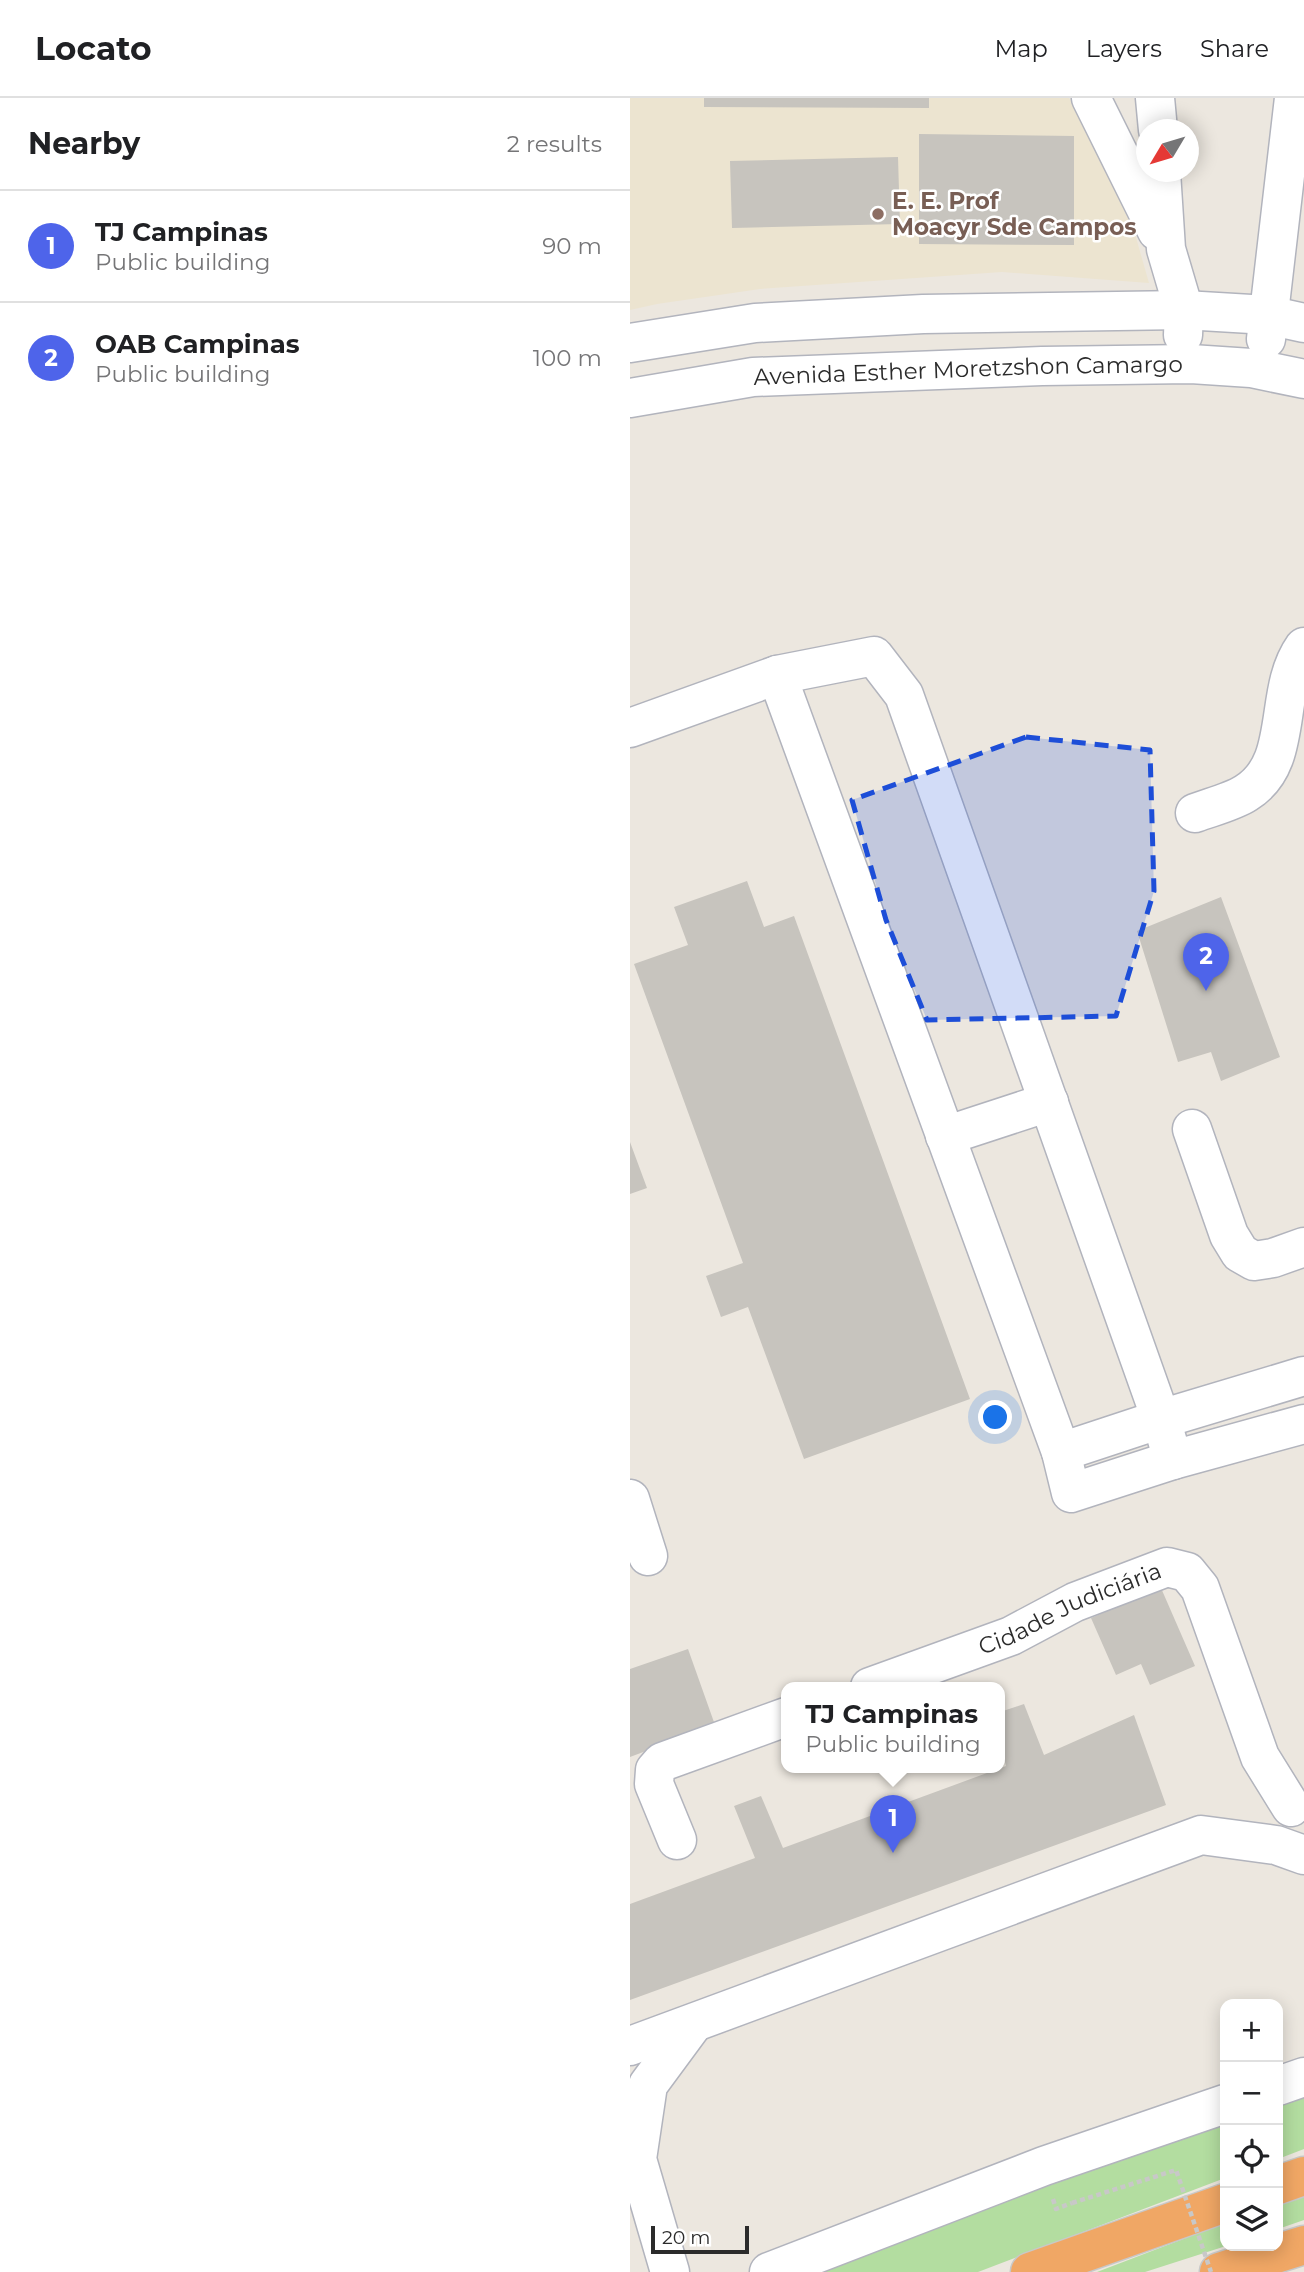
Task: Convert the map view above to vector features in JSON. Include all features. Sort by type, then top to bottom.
[{"type":"highway","points":[[1283,2183],[1304,2176]]},
{"type":"highway","points":[[1030,2272],[1220,2205]]},
{"type":"highway","points":[[1219,2272],[1304,2245]]},
{"type":"street","points":[[1091,98],[1166,249],[1184,310],[1184,343],[1191,364]]},
{"type":"street","points":[[1155,98],[1157,119]]},
{"type":"street","points":[[1251,368],[1263,350],[1267,334],[1286,319],[1294,98]]},
{"type":"street","points":[[1162,182],[1166,249]]},
{"type":"street","points":[[630,343],[755,323],[923,314],[1184,310],[1286,319]]},
{"type":"street","name":"Avenida Esther Moretzshon Camargo","points":[[630,398],[752,377],[1042,366],[1191,364],[1251,368],[1304,379]]},
{"type":"street","points":[[1195,813],[1246,794],[1266,775],[1277,754],[1284,700],[1304,648]]},
{"type":"street","points":[[630,728],[777,675],[874,656],[904,695],[1161,1419],[1173,1460]]},
{"type":"street","points":[[777,675],[1060,1452],[1071,1493],[1173,1460],[1304,1424]]},
{"type":"street","points":[[945,1136],[1049,1102]]},
{"type":"street","points":[[1192,1129],[1229,1235],[1240,1253],[1254,1261],[1273,1258],[1304,1247]]},
{"type":"street","points":[[1060,1452],[1304,1377]]},
{"type":"street","points":[[630,1499],[648,1556]]},
{"type":"street","name":"Cidade Judiciária","points":[[884,1682],[1011,1636],[1074,1602],[1167,1567],[1187,1572],[1200,1588],[1260,1757],[1297,1809]]},
{"type":"street","points":[[677,1840],[654,1784],[655,1770],[662,1762],[781,1719]]},
{"type":"street","points":[[630,2046],[1201,1835],[1290,1850],[1297,1809]]},
{"type":"street","points":[[654,2259],[637,2160],[648,2085],[693,2024]]},
{"type":"street","points":[[1283,2084],[1304,2077]]},
{"type":"street","points":[[769,2272],[1044,2166],[1220,2106]]},
{"type":"path","points":[[1072,2203],[1176,2170],[1211,2272]]},
{"type":"highlighted area","points":[[1026,737],[1150,750],[1154,891],[1116,1016],[927,1020],[886,920],[852,800]]},
{"type":"shaded area","name":"E. E. Prof Moacyr Sde Campos","points":[[630,98],[1069,98],[1084,123],[1135,234],[1149,283],[1002,272],[760,289],[630,310]]},
{"type":"green space","points":[[1304,2093],[1304,2149],[1283,2157],[1283,2125],[1283,2100]]},
{"type":"green space","points":[[1220,2122],[1220,2180],[978,2272],[816,2272]]},
{"type":"green space","points":[[1304,2195],[1304,2220],[1283,2227],[1283,2202]]},
{"type":"green space","points":[[1220,2225],[1220,2248],[1145,2272],[1097,2272]]},
{"type":"building","points":[[704,98],[929,98],[929,108],[704,107]]},
{"type":"building","points":[[919,134],[1074,136],[1074,245],[919,244]]},
{"type":"building","points":[[898,157],[900,224],[732,228],[730,161]]},
{"type":"building","points":[[747,881],[764,927],[794,916],[970,1399],[804,1459],[748,1307],[721,1317],[706,1276],[743,1263],[634,964],[688,945],[674,907]]},
{"type":"building","points":[[1221,897],[1280,1057],[1221,1081],[1211,1052],[1178,1062],[1137,931]]},
{"type":"building","points":[[630,1142],[647,1188],[630,1194]]},
{"type":"building","points":[[1161,1588],[1195,1666],[1150,1685],[1141,1664],[1116,1675],[1091,1618]]},
{"type":"building","points":[[688,1649],[715,1725],[630,1757],[630,1669]]},
{"type":"building","points":[[1024,1704],[1044,1755],[1134,1715],[1166,1805],[630,2000],[630,1904],[755,1858],[734,1806],[761,1796],[783,1848],[987,1773],[1005,1773],[1005,1710]]},
{"type":"place","name":"E. E. Prof Moacyr Sde Campos","points":[[878,214]]},
{"type":"place","name":"OAB Campinas","points":[[1206,991]]},
{"type":"place","name":"TJ Campinas","points":[[893,1853]]}]
